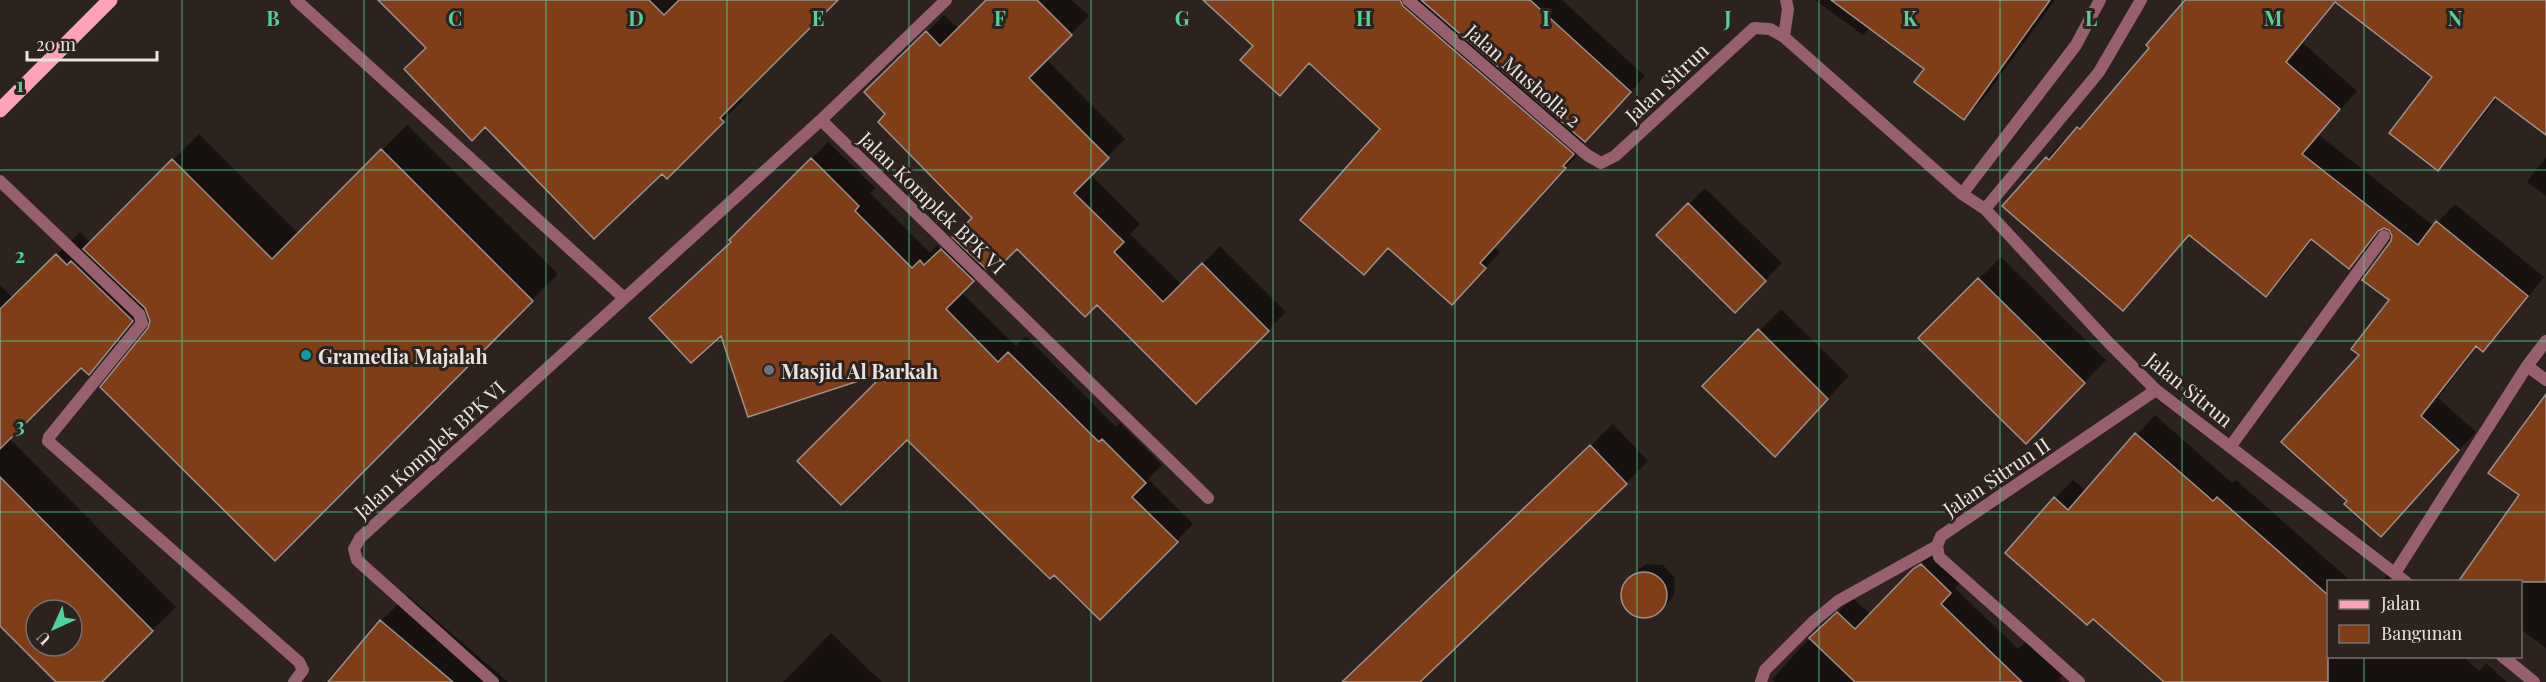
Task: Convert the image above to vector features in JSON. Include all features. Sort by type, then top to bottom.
[{"type":"main road","points":[[0,110],[110,0]]},
{"type":"street","points":[[296,0],[624,298]]},
{"type":"street","points":[[821,120],[946,0]]},
{"type":"street","name":"Jalan Musholla 2","points":[[1408,0],[1587,155]]},
{"type":"street","points":[[1784,37],[1788,9],[1786,0]]},
{"type":"street","points":[[1962,194],[2076,45],[2100,0]]},
{"type":"street","points":[[1985,209],[2099,72],[2141,0]]},
{"type":"street","name":"Jalan Sitrun","points":[[1587,155],[1601,163],[1615,156],[1754,28],[1770,29],[1784,37],[1962,194],[1985,209],[2156,390],[2404,580]]},
{"type":"street","name":"Jalan Komplek BPK VI","points":[[493,682],[357,560],[354,549],[360,538],[821,120],[1208,498]]},
{"type":"street","points":[[0,181],[139,314],[142,323],[48,441],[299,662],[303,670],[294,682]]},
{"type":"street","points":[[2230,447],[2384,236]]},
{"type":"street","points":[[2395,573],[2527,366],[2546,341]]},
{"type":"street","points":[[2527,366],[2546,380]]},
{"type":"street","name":"Jalan Sitrun II","points":[[2079,682],[1940,558],[1937,546],[1941,536],[2156,390]]},
{"type":"street","points":[[1761,682],[1766,670],[1814,621],[1838,601],[1937,546]]},
{"type":"street","points":[[2503,658],[2534,682]]},
{"type":"building","points":[[378,0],[649,0],[664,15],[679,0],[838,0],[720,118],[724,122],[667,179],[662,174],[594,239],[485,127],[472,141],[404,69],[426,48]]},
{"type":"building","points":[[986,0],[1037,0],[1072,35],[1029,78],[1109,158],[1074,193],[1124,242],[1114,252],[1163,302],[1202,263],[1269,331],[1196,404],[1097,305],[1085,317],[1017,249],[1002,264],[996,259],[986,269],[952,237],[972,218],[878,122],[885,114],[864,92],[926,31],[940,46]]},
{"type":"building","points":[[1203,0],[1400,0],[1403,6],[1574,154],[1563,166],[1566,168],[1480,263],[1486,268],[1452,305],[1388,248],[1364,275],[1300,220],[1380,129],[1309,63],[1280,96],[1240,60],[1253,46]]},
{"type":"building","points":[[1421,0],[1530,0],[1631,92],[1585,142]]},
{"type":"building","points":[[1831,0],[2050,0],[1964,120],[1914,82],[1924,69]]},
{"type":"building","points":[[2185,0],[2546,0],[2546,135],[2495,97],[2438,171],[2389,133],[2432,77],[2335,2],[2286,62],[2340,109],[2302,154],[2418,245],[2436,221],[2528,296],[2483,352],[2476,346],[2421,416],[2459,450],[2381,537],[2344,504],[2347,501],[2281,442],[2359,355],[2351,349],[2389,300],[2362,280],[2391,241],[2392,236],[2389,230],[2384,228],[2378,231],[2349,269],[2311,239],[2266,297],[2189,235],[2123,311],[2002,206],[2046,157],[2049,160],[2077,127],[2080,129],[2149,48],[2146,45]]},
{"type":"building","name":"Gramedia Majalah","points":[[381,149],[533,301],[275,561],[100,387],[148,328],[150,321],[145,308],[83,249],[172,159],[272,259]]},
{"type":"building","points":[[811,158],[859,206],[855,211],[912,268],[920,260],[924,265],[941,249],[974,281],[946,309],[998,362],[1008,352],[1099,442],[1102,439],[1146,483],[1132,497],[1178,542],[1100,620],[1054,575],[1050,579],[907,440],[841,505],[797,461],[886,372],[748,417],[721,336],[691,363],[649,318],[731,242],[729,240]]},
{"type":"building","points":[[1688,203],[1766,281],[1735,313],[1656,235]]},
{"type":"building","points":[[56,254],[67,265],[71,261],[133,321],[89,375],[81,368],[0,449],[0,309]]},
{"type":"building","points":[[1978,278],[2085,383],[2026,444],[1918,338]]},
{"type":"building","points":[[1758,329],[1828,399],[1775,457],[1702,386]]},
{"type":"building","points":[[2546,394],[2546,582],[2459,580],[2519,495],[2488,473]]},
{"type":"building","points":[[2135,433],[2213,501],[2217,497],[2327,594],[2328,682],[2164,682],[2093,619],[2087,625],[2005,553],[2054,497],[2068,510]]},
{"type":"building","points":[[1590,445],[1627,484],[1420,682],[1342,682]]},
{"type":"building","points":[[0,477],[153,631],[102,682],[56,682],[32,658],[84,658],[84,598],[24,598],[24,650],[0,626]]},
{"type":"building","points":[[1921,564],[1951,593],[1941,604],[2022,682],[1855,682],[1809,638],[1837,612],[1855,629],[1913,569]]},
{"type":"building","points":[[1644,572],[1653,573],[1661,578],[1666,586],[1666,604],[1661,612],[1653,617],[1644,618],[1635,617],[1627,612],[1622,604],[1621,595],[1622,586],[1627,578],[1635,573]]},
{"type":"building","points":[[380,620],[453,682],[328,682]]},
{"type":"place","name":"Gramedia Majalah","points":[[306,355]]},
{"type":"place","name":"Masjid Al Barkah","points":[[769,370]]}]
